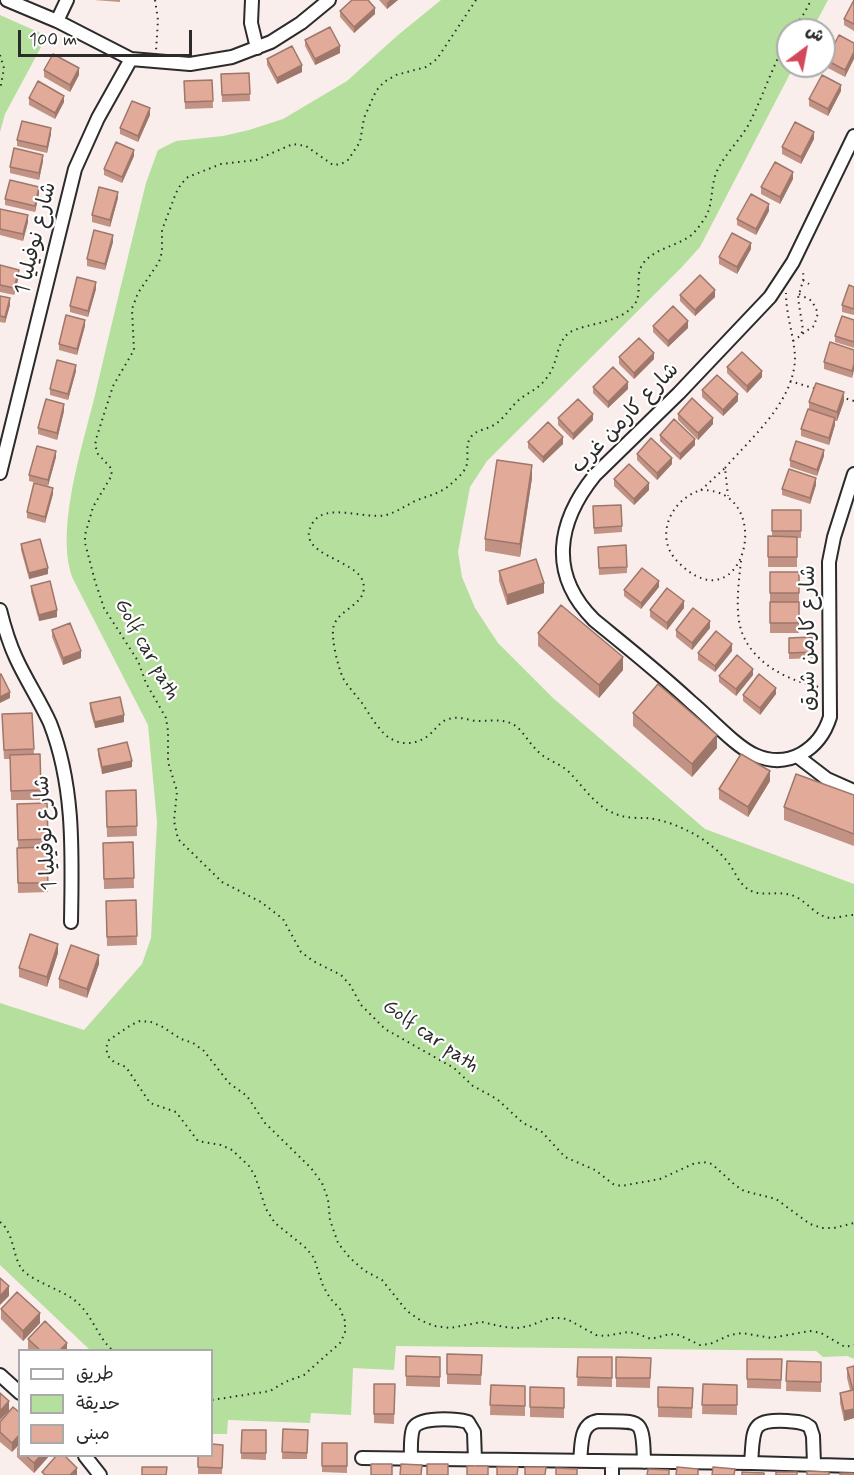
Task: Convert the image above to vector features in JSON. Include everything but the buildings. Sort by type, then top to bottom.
[{"type":"street","points":[[7,0],[57,21],[131,60],[189,64],[211,62],[256,48],[286,33],[329,0]]},
{"type":"street","points":[[57,21],[67,0]]},
{"type":"street","points":[[252,0],[251,23],[256,48]]},
{"type":"street","name":"شارع نوفيليا 1","points":[[0,473],[75,169],[90,134],[131,60]]},
{"type":"street","name":"شارع كارمن غرب","points":[[796,756],[769,759],[755,756],[743,748],[594,620],[575,596],[568,581],[563,565],[562,548],[569,515],[585,487],[761,308],[793,262],[854,136]]},
{"type":"street","name":"شارع كارمن شرق","points":[[796,756],[814,746],[826,730],[830,717],[829,562],[834,537],[854,474]]},
{"type":"street","name":"شارع نوفيليا 1","points":[[0,610],[16,657],[49,722],[60,754],[67,787],[70,820],[71,922]]},
{"type":"street","points":[[796,756],[827,779],[854,791]]},
{"type":"street","points":[[0,1375],[18,1391]]},
{"type":"street","points":[[411,1459],[412,1431],[417,1423],[425,1420],[465,1421],[471,1425],[474,1432],[475,1460]]},
{"type":"street","points":[[751,1463],[755,1430],[763,1421],[769,1420],[801,1422],[810,1426],[813,1436],[814,1464]]},
{"type":"street","points":[[580,1461],[584,1429],[592,1422],[598,1421],[632,1422],[639,1426],[643,1434],[644,1462]]},
{"type":"street","points":[[86,1457],[100,1475]]},
{"type":"street","points":[[362,1458],[854,1466]]},
{"type":"street","points":[[612,1462],[612,1475]]},
{"type":"path","points":[[153,62],[158,34],[155,0]]},
{"type":"path","name":"Golf car path","points":[[476,0],[437,59],[426,67],[396,75],[384,82],[376,91],[364,118],[360,142],[348,160],[333,165],[306,146],[293,144],[256,160],[220,164],[188,177],[181,184],[162,230],[162,252],[159,262],[138,292],[132,309],[134,350],[113,386],[95,445],[98,454],[110,467],[112,475],[93,507],[85,535],[95,581],[104,608],[138,661],[146,683],[166,718],[168,762],[177,790],[174,821],[178,839],[222,882],[261,902],[283,919],[301,952],[340,975],[350,985],[367,1011],[385,1029],[454,1068],[473,1086],[497,1099],[523,1123],[542,1132],[565,1157],[595,1170],[613,1184],[621,1186],[660,1179],[693,1164],[703,1162],[712,1164],[744,1191],[776,1199],[810,1224],[822,1228],[834,1228],[854,1223]]},
{"type":"path","points":[[801,18],[811,0]]},
{"type":"path","points":[[0,55],[4,68],[0,90]]},
{"type":"path","points":[[793,262],[803,270],[799,294],[802,334]]},
{"type":"path","points":[[803,280],[809,284]]},
{"type":"path","points":[[741,560],[725,578],[706,581],[686,570],[670,551],[666,536],[672,513],[685,498],[701,490],[725,468],[775,411],[790,381],[795,359],[787,308],[788,285]]},
{"type":"path","points":[[793,341],[814,326],[818,313],[812,301],[799,294]]},
{"type":"path","points":[[790,381],[822,391]]},
{"type":"path","points":[[833,394],[854,401]]},
{"type":"path","points":[[725,468],[729,497],[740,513],[745,530],[738,611],[741,631],[750,649],[776,671],[791,679],[831,690]]},
{"type":"path","points":[[701,490],[715,491],[729,497]]},
{"type":"path","points":[[213,1400],[270,1391],[304,1375],[340,1343],[345,1333],[345,1321],[340,1309],[323,1286],[314,1258],[306,1248],[275,1223],[266,1209],[255,1176],[241,1157],[221,1145],[198,1141],[190,1133],[183,1118],[176,1112],[150,1103],[126,1067],[114,1062],[108,1056],[106,1048],[109,1040],[131,1024],[141,1021],[161,1026],[181,1039],[193,1043],[204,1051],[229,1083],[247,1096],[265,1123],[311,1168],[322,1183],[338,1243],[350,1258],[382,1280],[407,1311],[420,1320],[434,1326],[450,1328],[482,1322],[518,1328],[550,1318],[558,1318],[567,1319],[596,1335],[605,1336],[628,1332],[651,1339],[670,1334],[679,1335],[700,1345],[742,1333],[771,1338],[810,1331],[821,1334],[845,1347],[854,1345]]},
{"type":"path","points":[[0,1222],[7,1228],[21,1268],[27,1275],[73,1299],[85,1309],[111,1349]]},
{"type":"green space","points":[[441,0],[828,0],[818,18],[776,18],[776,78],[788,78],[700,247],[487,461],[470,487],[458,552],[462,577],[475,608],[498,643],[553,698],[705,829],[854,884],[854,1359],[847,1356],[823,1357],[816,1351],[396,1346],[394,1370],[353,1368],[351,1415],[311,1413],[310,1423],[228,1420],[227,1434],[213,1434],[213,1349],[89,1349],[0,1265],[0,1003],[84,1030],[142,964],[151,938],[157,822],[148,725],[73,579],[68,559],[67,536],[78,460],[146,183],[158,150],[176,141],[223,136],[283,119],[347,81]]},
{"type":"green space","points":[[0,15],[47,36],[5,114],[0,132]]}]
